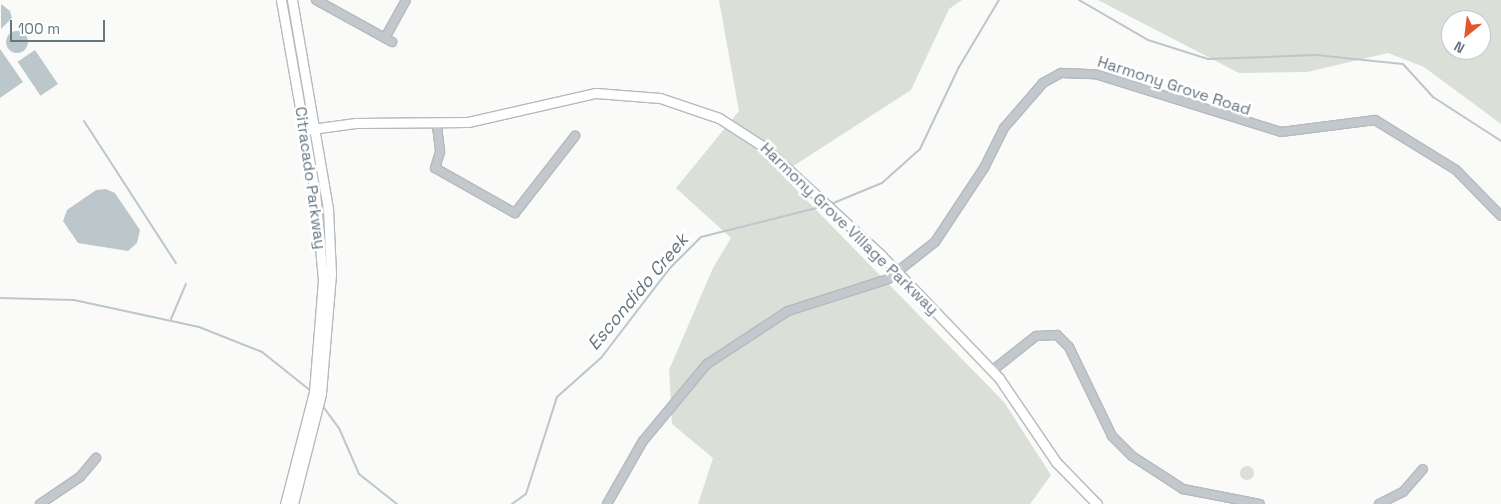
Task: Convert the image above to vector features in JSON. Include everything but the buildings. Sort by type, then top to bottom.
[{"type":"main road","name":"Citracado Parkway","points":[[281,0],[320,234],[325,333]]},
{"type":"main road","name":"Citracado Parkway","points":[[292,0],[315,128],[330,237],[325,333],[312,422],[293,504]]},
{"type":"main road","name":"Harmony Grove Village Parkway","points":[[304,130],[356,123],[437,126],[596,93],[660,98],[719,118],[744,132],[806,185],[881,255],[993,370],[1056,462],[1098,504]]},
{"type":"main road","name":"Citracado Parkway","points":[[285,504],[312,422]]},
{"type":"street","points":[[316,0],[389,40],[406,0]]},
{"type":"street","name":"Harmony Grove Road","points":[[607,504],[642,441],[707,364],[788,311],[870,287],[898,273],[935,242],[984,168],[1004,128],[1033,93],[1051,77],[1071,71],[1096,74],[1281,132],[1374,120],[1456,170],[1501,216]]},
{"type":"street","points":[[437,126],[440,152],[434,168],[515,213],[574,136]]},
{"type":"street","points":[[993,370],[1036,336],[1056,335],[1069,347],[1112,436],[1132,456],[1183,489],[1241,503],[1260,504]]},
{"type":"street","points":[[40,504],[80,477],[96,458]]},
{"type":"street","points":[[1379,504],[1403,492],[1423,469]]},
{"type":"shaded area","points":[[719,0],[962,0],[949,9],[911,90],[781,174],[1004,402],[1051,475],[1030,504],[698,504],[713,458],[672,424],[669,370],[713,268],[731,238],[676,188],[739,111]]},
{"type":"shaded area","points":[[1098,0],[1501,0],[1501,124],[1424,67],[1388,53],[1307,72],[1239,73]]},
{"type":"shaded area","points":[[1,4],[10,11],[12,18],[1,29]]},
{"type":"shaded area","points":[[13,31],[21,31],[28,38],[28,46],[21,53],[13,53],[6,46],[6,38]]},
{"type":"shaded area","points":[[0,49],[23,82],[0,98]]},
{"type":"shaded area","points":[[35,50],[58,84],[41,96],[18,62]]},
{"type":"shaded area","points":[[106,189],[115,193],[140,230],[137,243],[128,251],[78,243],[63,221],[67,210],[96,190]]},
{"type":"shaded area","points":[[1244,466],[1250,466],[1254,473],[1250,480],[1244,480],[1240,476],[1240,470]]},
{"type":"waterway","name":"Escondido Creek","points":[[831,204],[882,183],[920,149],[959,67],[999,0]]},
{"type":"waterway","name":"Escondido Creek","points":[[1079,0],[1148,40],[1208,59],[1316,55],[1403,64],[1433,97],[1501,141]]},
{"type":"waterway","points":[[84,121],[176,263]]},
{"type":"waterway","name":"Escondido Creek","points":[[512,504],[526,494],[557,397],[601,358],[669,269],[701,237],[824,206]]},
{"type":"waterway","points":[[171,319],[186,284]]},
{"type":"waterway","name":"Escondido Creek","points":[[0,298],[74,300],[199,327],[262,352],[311,391]]},
{"type":"waterway","name":"Escondido Creek","points":[[322,405],[339,428],[359,474],[397,504]]}]
